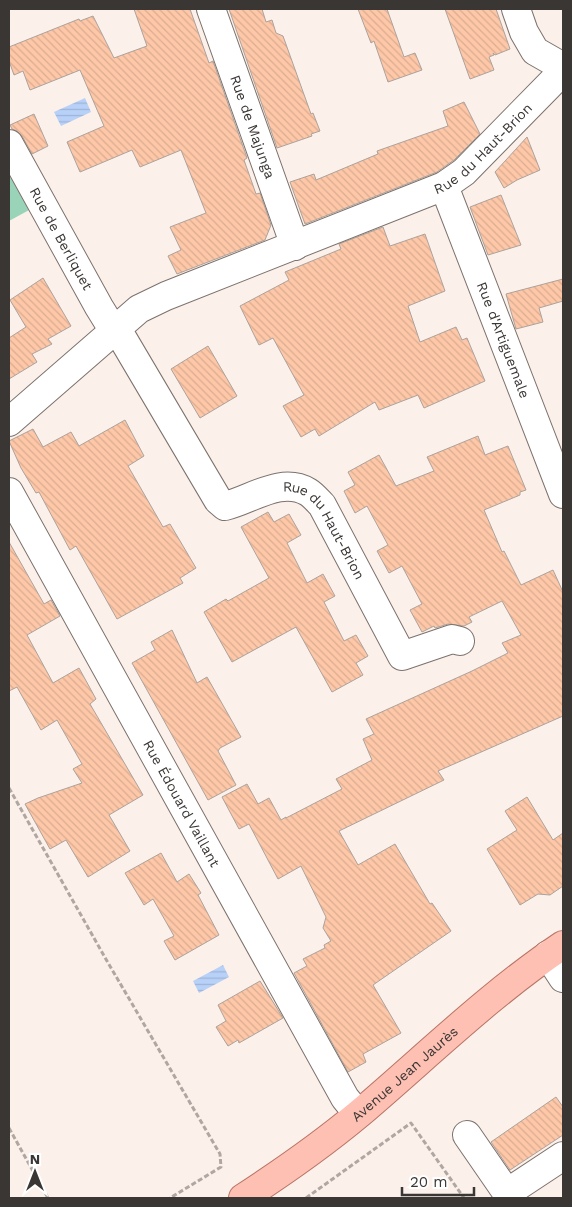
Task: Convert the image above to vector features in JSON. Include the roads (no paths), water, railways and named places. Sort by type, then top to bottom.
[{"type":"main road","name":"Avenue Jean Jaurès","points":[[243,1198],[290,1167],[358,1114],[508,986],[556,950]]},
{"type":"street","name":"Rue de Majunga","points":[[210,9],[295,246]]},
{"type":"street","points":[[516,9],[524,32],[535,51],[563,67]]},
{"type":"street","name":"Rue du Haut-Brion","points":[[9,422],[139,309],[166,296],[444,186],[464,172],[563,70]]},
{"type":"street","name":"Rue de Berliquet","points":[[9,144],[99,307],[107,320],[117,329]]},
{"type":"street","name":"Rue d'Artiguemale","points":[[444,186],[563,494]]},
{"type":"street","name":"Rue du Haut-Brion","points":[[117,329],[218,500],[225,506],[235,504],[264,491],[288,486],[307,492],[322,505],[402,656],[452,639],[460,641]]},
{"type":"street","name":"Rue Édouard Vaillant","points":[[9,492],[340,1090],[358,1114]]},
{"type":"street","points":[[556,950],[563,978]]},
{"type":"street","points":[[467,1136],[507,1193],[563,1156]]},
{"type":"water","points":[[85,98],[91,112],[61,126],[54,112]]},
{"type":"water","points":[[223,965],[229,977],[199,993],[193,981]]}]
